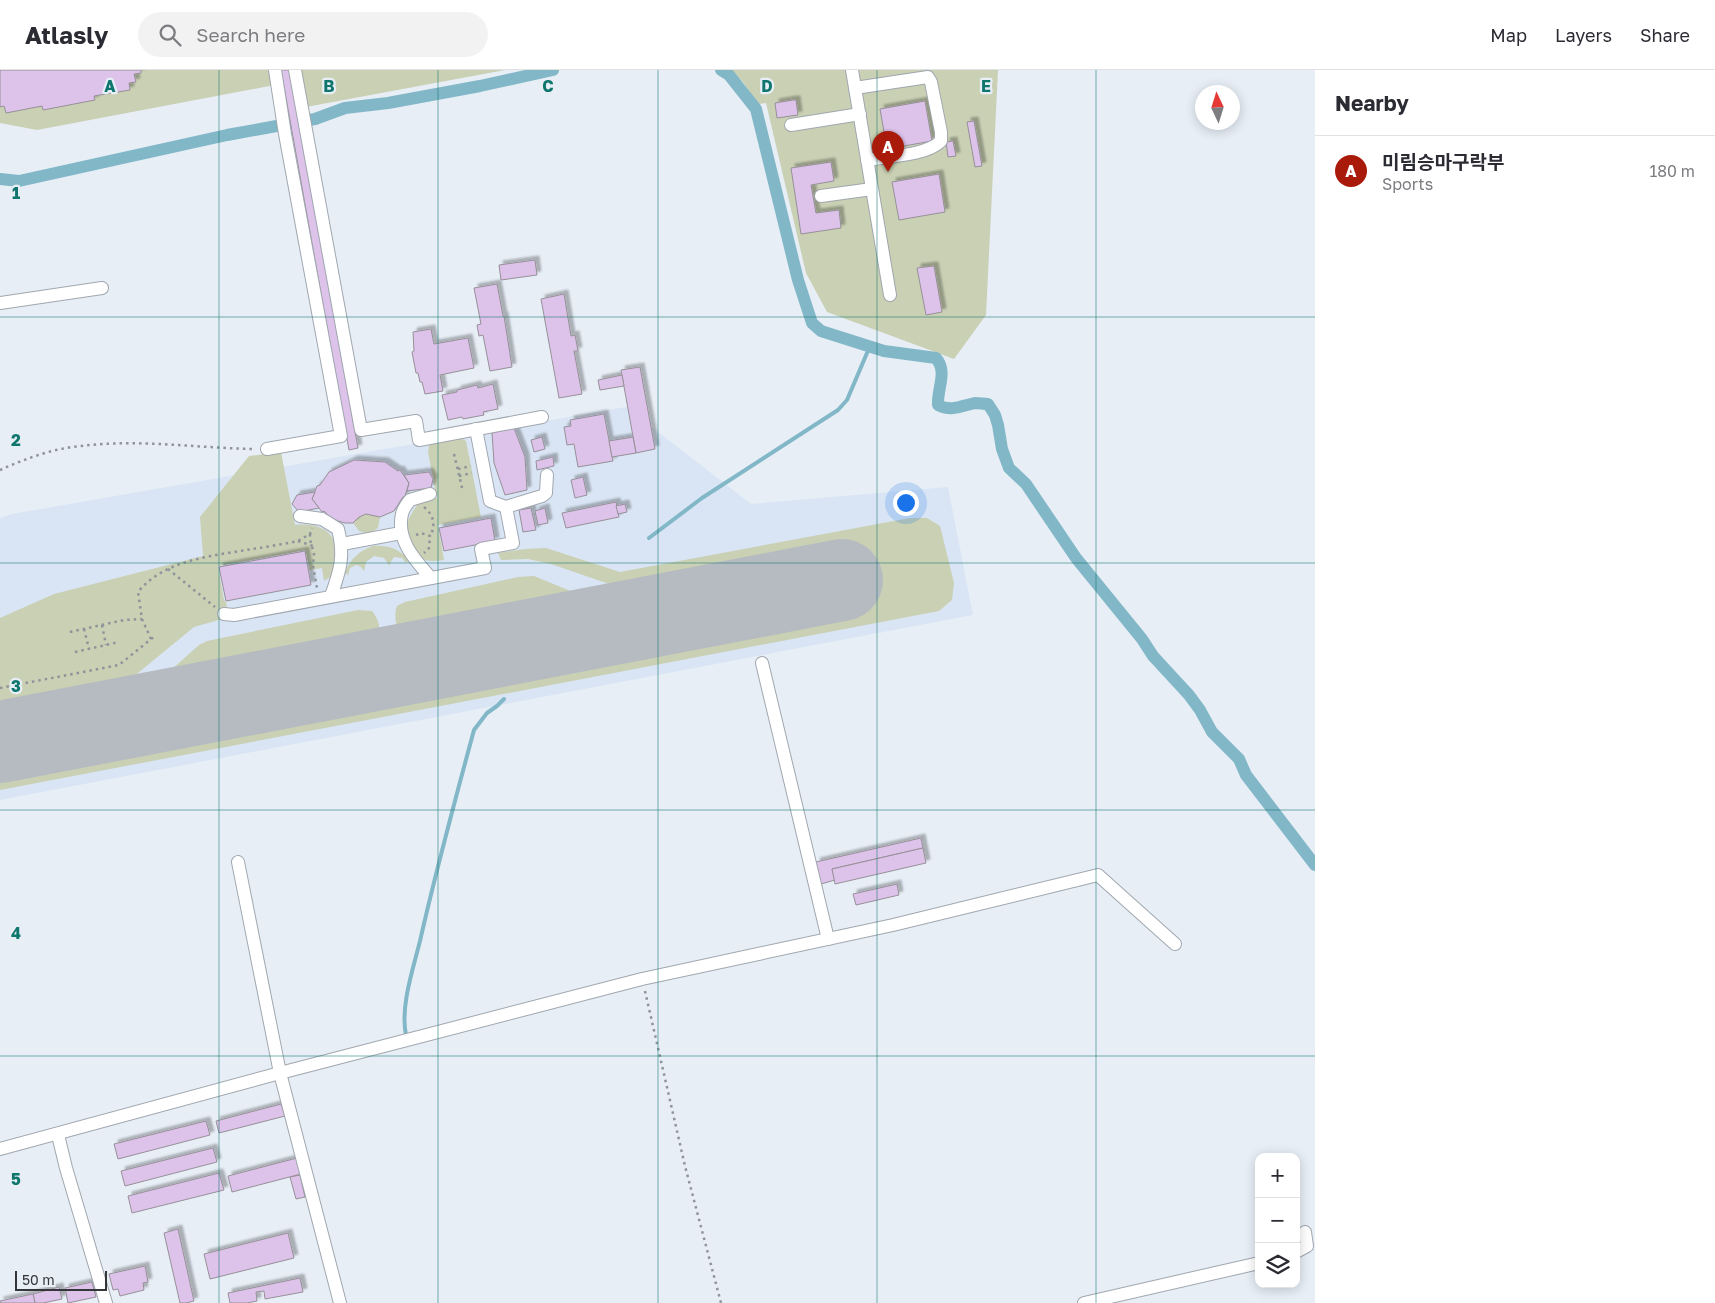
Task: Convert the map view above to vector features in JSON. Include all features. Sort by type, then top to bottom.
[{"type":"street","points":[[267,449],[341,436],[285,134],[275,70]]},
{"type":"street","points":[[295,70],[361,430],[416,422],[419,440],[542,416]]},
{"type":"street","points":[[852,70],[890,295]]},
{"type":"street","points":[[856,88],[928,77],[931,82],[941,132],[941,141],[926,150],[867,160]]},
{"type":"street","points":[[791,125],[860,114]]},
{"type":"street","points":[[821,196],[872,188]]},
{"type":"street","points":[[0,303],[102,288]]},
{"type":"street","points":[[476,429],[490,502],[506,508],[542,496],[546,494],[547,474]]},
{"type":"street","points":[[430,494],[410,500],[402,513],[402,537],[416,561],[430,578]]},
{"type":"street","points":[[224,614],[234,615],[485,568],[481,549],[513,543],[506,508]]},
{"type":"street","points":[[300,516],[322,519],[338,530],[342,544],[342,562],[325,597]]},
{"type":"street","points":[[342,544],[402,537]]},
{"type":"street","points":[[762,663],[828,939]]},
{"type":"street","points":[[238,862],[280,1073],[340,1303]]},
{"type":"street","points":[[0,1149],[280,1073],[642,979],[893,925],[1098,875],[1175,944]]},
{"type":"street","points":[[58,1134],[66,1168],[106,1303]]},
{"type":"street","points":[[1300,1250],[1307,1246],[1305,1232]]},
{"type":"street","points":[[1084,1303],[1255,1264]]},
{"type":"path","points":[[0,470],[27,459],[71,447],[117,443],[267,449]]},
{"type":"path","points":[[454,454],[463,492]]},
{"type":"path","points":[[410,500],[421,504],[429,511],[433,518],[434,527],[430,536],[429,548],[416,561]]},
{"type":"path","points":[[316,518],[310,534],[314,554],[313,566],[325,597]]},
{"type":"path","points":[[151,639],[142,619],[138,592],[144,584],[168,569],[188,561],[210,555],[298,541],[310,534]]},
{"type":"path","points":[[402,537],[417,534],[430,536]]},
{"type":"path","points":[[298,541],[312,546]]},
{"type":"path","points":[[168,569],[224,614]]},
{"type":"path","points":[[70,632],[124,620],[142,619]]},
{"type":"path","points":[[102,625],[106,645]]},
{"type":"path","points":[[84,628],[89,649]]},
{"type":"path","points":[[0,688],[119,665],[156,635]]},
{"type":"path","points":[[75,652],[119,642]]},
{"type":"path","points":[[642,979],[685,1166],[721,1303]]},
{"type":"shaded area","points":[[626,407],[751,504],[948,487],[973,615],[0,800],[0,518],[12,514]]},
{"type":"green space","points":[[0,70],[505,70],[306,107],[301,80],[37,130],[0,123]]},
{"type":"green space","points":[[731,70],[998,70],[986,315],[954,359],[827,312],[806,273],[766,103],[758,104],[743,82]]},
{"type":"green space","points":[[461,438],[466,441],[481,517],[438,525],[444,560],[432,561],[423,559],[413,547],[408,529],[408,521],[418,503],[437,498],[428,452],[429,445],[432,440]]},
{"type":"green space","points":[[281,452],[295,525],[308,525],[320,528],[326,531],[334,540],[336,557],[333,575],[324,581],[322,568],[310,570],[305,550],[218,566],[229,617],[194,627],[99,705],[0,722],[0,618],[54,594],[203,556],[200,517],[249,456]]},
{"type":"green space","points":[[366,514],[380,517],[378,528],[369,534],[359,531],[353,523],[359,517]]},
{"type":"green space","points":[[910,518],[927,518],[940,526],[954,583],[952,600],[939,611],[0,790],[0,760],[852,600],[844,560],[647,597],[551,564],[528,559],[501,560],[498,553],[546,548],[620,572]]},
{"type":"green space","points":[[373,546],[393,548],[409,560],[406,563],[402,558],[394,557],[390,566],[384,558],[374,556],[366,562],[364,571],[360,566],[356,565],[350,568],[348,575],[345,573],[356,556],[363,550]]},
{"type":"green space","points":[[534,576],[585,597],[588,601],[588,607],[583,611],[411,643],[402,640],[395,614],[397,606],[405,602],[518,577]]},
{"type":"green space","points":[[358,610],[372,611],[377,619],[380,645],[373,651],[167,691],[163,690],[159,683],[199,645],[207,641]]},
{"type":"building","points":[[0,70],[141,70],[141,73],[134,74],[136,82],[129,83],[130,90],[94,96],[95,100],[43,110],[42,106],[6,113],[4,106],[0,107]]},
{"type":"building","points":[[281,70],[290,70],[358,448],[349,450]]},
{"type":"building","points":[[796,100],[798,115],[777,118],[775,103]]},
{"type":"building","points":[[925,101],[932,141],[887,149],[880,109]]},
{"type":"building","points":[[974,121],[982,166],[975,167],[967,122]]},
{"type":"building","points":[[953,141],[956,156],[948,157],[946,142]]},
{"type":"building","points":[[831,162],[834,181],[811,185],[816,213],[839,210],[841,228],[801,234],[791,168]]},
{"type":"building","points":[[939,174],[945,212],[899,220],[892,182]]},
{"type":"building","points":[[535,260],[537,275],[501,280],[499,265]]},
{"type":"building","points":[[934,266],[942,312],[926,315],[917,268]]},
{"type":"building","points":[[497,284],[512,367],[490,371],[483,335],[479,336],[477,325],[481,324],[474,288]]},
{"type":"building","points":[[564,294],[571,336],[575,335],[578,351],[574,351],[582,394],[559,398],[541,299]]},
{"type":"building","points":[[431,329],[434,344],[468,338],[474,368],[440,375],[443,391],[425,394],[422,382],[420,382],[418,373],[416,373],[412,352],[414,351],[413,332]]},
{"type":"building","points":[[640,367],[655,449],[636,453],[621,370]]},
{"type":"building","points":[[622,375],[624,386],[600,390],[598,380]]},
{"type":"building","points":[[493,384],[498,409],[483,412],[484,415],[448,420],[442,395],[477,385],[478,388]]},
{"type":"building","points":[[604,414],[613,461],[578,467],[574,444],[567,445],[564,427],[571,426],[570,420]]},
{"type":"building","points":[[514,428],[525,457],[527,490],[505,495],[494,463],[492,433]]},
{"type":"building","points":[[542,437],[545,449],[534,452],[531,440]]},
{"type":"building","points":[[633,437],[636,453],[612,457],[609,441]]},
{"type":"building","points":[[553,457],[554,466],[537,470],[536,461]]},
{"type":"building","points":[[354,460],[385,462],[398,471],[400,470],[409,483],[405,496],[394,511],[380,517],[366,514],[359,517],[353,523],[338,521],[331,518],[324,511],[322,512],[312,499],[317,486],[320,485],[329,472]]},
{"type":"building","points":[[429,472],[433,479],[431,488],[407,491],[409,483],[404,475]]},
{"type":"building","points":[[583,477],[587,495],[575,498],[571,480]]},
{"type":"building","points":[[315,492],[312,499],[319,508],[299,512],[292,504],[297,495]]},
{"type":"building","points":[[616,502],[619,517],[566,528],[562,513]]},
{"type":"building","points":[[625,504],[627,512],[618,514],[616,506]]},
{"type":"building","points":[[531,508],[536,530],[523,532],[519,510]]},
{"type":"building","points":[[545,508],[548,523],[538,525],[535,511]]},
{"type":"building","points":[[491,518],[495,541],[444,551],[439,528]]},
{"type":"building","points":[[305,551],[311,585],[226,601],[219,567]]},
{"type":"building","points":[[921,838],[923,848],[832,869],[835,880],[821,884],[816,862]]},
{"type":"building","points":[[923,848],[926,863],[835,884],[832,869]]},
{"type":"building","points":[[897,884],[899,895],[856,905],[853,894]]},
{"type":"building","points":[[281,1104],[285,1116],[219,1133],[216,1121]]},
{"type":"building","points":[[206,1121],[210,1135],[118,1159],[114,1144]]},
{"type":"building","points":[[213,1148],[217,1162],[125,1186],[121,1171]]},
{"type":"building","points":[[297,1158],[301,1174],[232,1192],[228,1176]]},
{"type":"building","points":[[219,1173],[224,1190],[132,1213],[128,1196]]},
{"type":"building","points":[[300,1175],[305,1197],[296,1199],[290,1177]]},
{"type":"building","points":[[178,1229],[194,1301],[186,1303],[180,1303],[164,1233]]},
{"type":"building","points":[[288,1233],[294,1258],[210,1279],[204,1254]]},
{"type":"building","points":[[145,1266],[148,1282],[143,1283],[144,1290],[120,1296],[118,1289],[113,1290],[109,1274]]},
{"type":"building","points":[[300,1278],[303,1292],[265,1299],[264,1291],[256,1292],[257,1301],[230,1303],[228,1293]]},
{"type":"building","points":[[92,1282],[96,1297],[68,1303],[65,1288]]},
{"type":"building","points":[[59,1287],[62,1299],[35,1303],[33,1294]]},
{"type":"building","points":[[33,1294],[35,1303],[0,1303],[0,1301]]},
{"type":"waterway","points":[[0,179],[19,181],[227,135],[315,119],[345,108],[388,103],[553,70]]},
{"type":"waterway","points":[[721,70],[729,75],[756,109],[798,280],[812,323],[821,331],[884,351],[936,358],[942,375],[938,405],[952,408],[975,403],[988,404],[995,415],[1002,449],[1009,468],[1026,484],[1076,558],[1142,639],[1153,656],[1189,695],[1212,732],[1239,759],[1246,775],[1315,865]]},
{"type":"waterway","points":[[649,538],[702,498],[838,410],[847,400],[870,346]]},
{"type":"waterway","points":[[406,1035],[405,1012],[408,988],[474,730],[487,713],[504,699]]},
{"type":"runway","points":[[0,742],[842,580]]},
{"type":"place","name":"미림승마구락부","points":[[888,172]]}]
